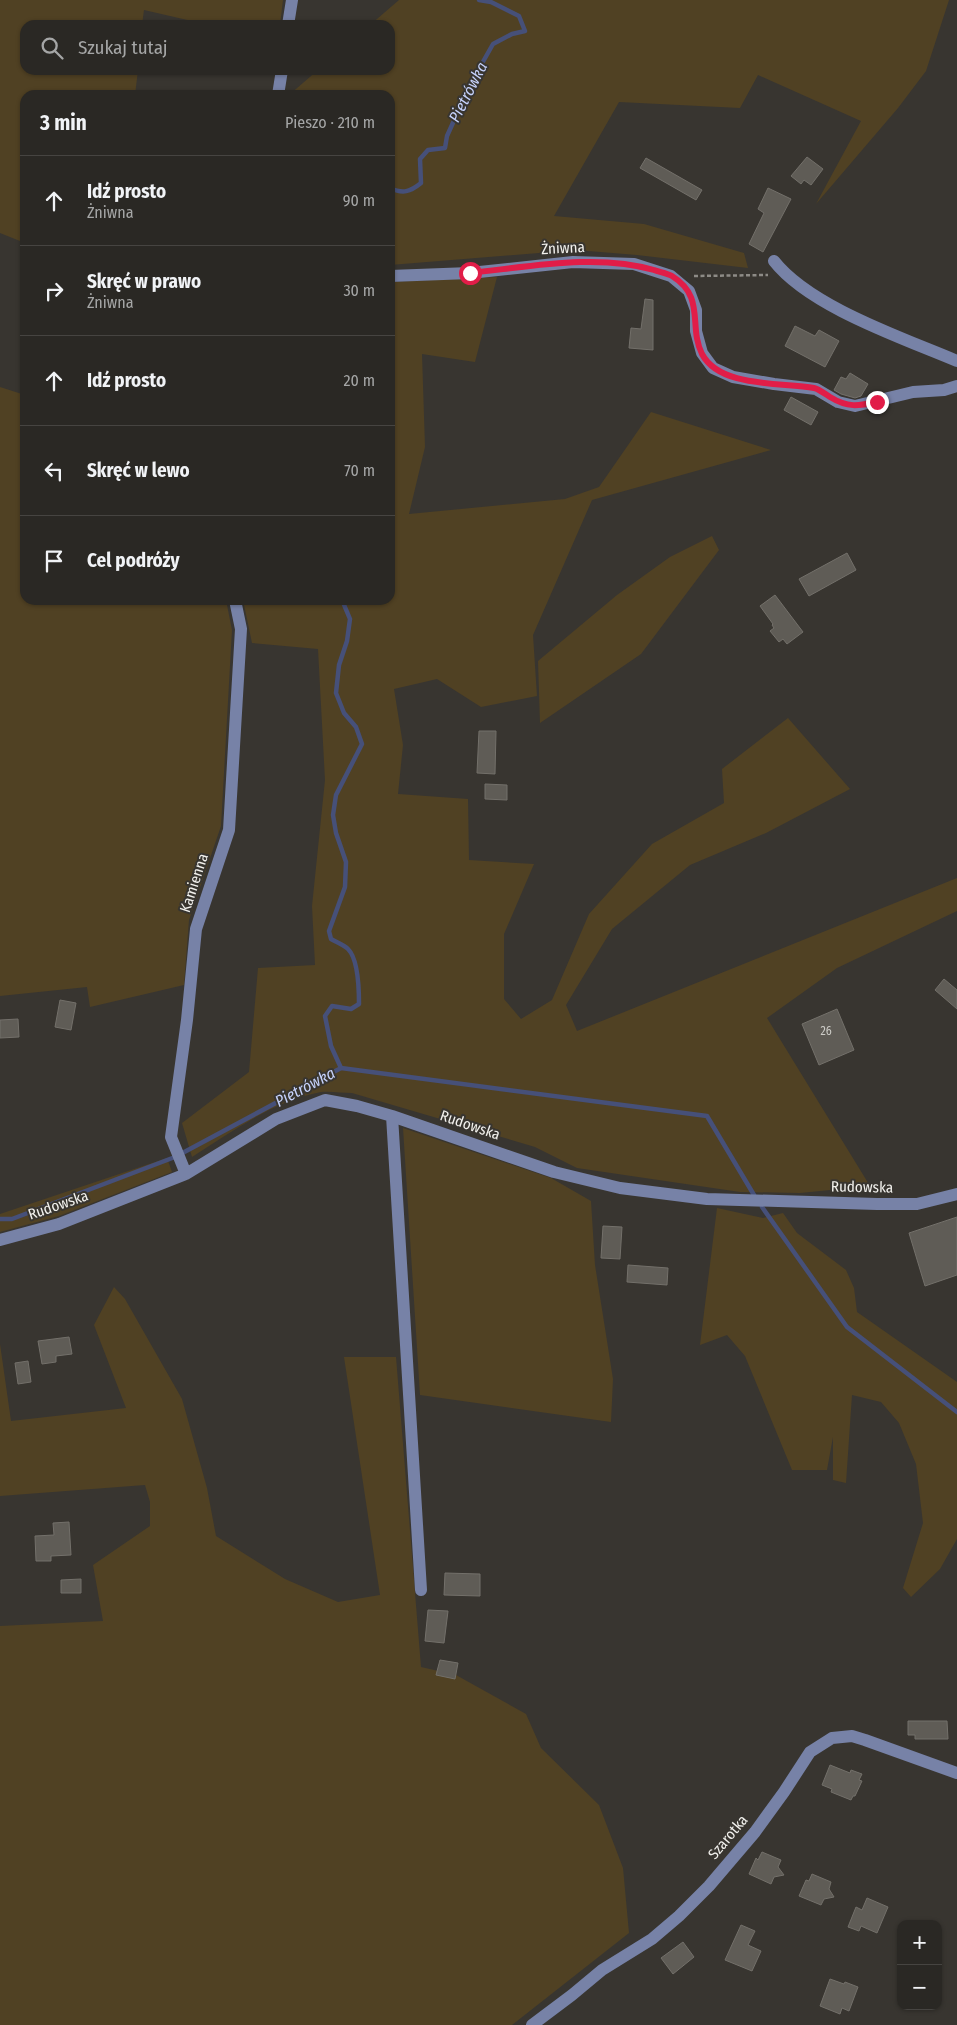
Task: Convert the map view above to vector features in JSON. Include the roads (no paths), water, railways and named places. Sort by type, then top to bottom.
[{"type":"street","points":[[289,20],[292,0]]},
{"type":"street","points":[[279,90],[281,75]]},
{"type":"street","points":[[774,261],[785,275],[837,309],[957,361]]},
{"type":"street","name":"Żniwna","points":[[395,276],[470,273],[573,262],[634,264],[671,276],[689,291],[696,310],[696,331],[702,353],[713,368],[734,377],[774,384],[816,388],[838,402],[855,406],[913,392],[944,390],[957,386]]},
{"type":"street","name":"Kamienna","points":[[186,1174],[171,1137],[187,1020],[196,929],[229,830],[241,629],[236,605]]},
{"type":"street","name":"Rudowska","points":[[0,1240],[59,1224],[186,1174],[276,1119],[325,1100],[357,1106],[392,1116],[554,1172],[620,1188],[707,1200],[877,1204],[917,1204],[957,1194]]},
{"type":"street","points":[[392,1116],[421,1590]]},
{"type":"street","name":"Szarotka","points":[[532,2025],[602,1970],[652,1939],[679,1916],[709,1886],[755,1832],[810,1752],[832,1738],[852,1736],[957,1773]]},
{"type":"waterway","name":"Pietrówka","points":[[395,190],[406,191],[421,183],[420,159],[428,150],[445,148],[447,136],[471,83],[493,44],[512,34],[525,31],[519,16],[491,2],[479,0]]},
{"type":"waterway","name":"Pietrówka","points":[[341,1068],[331,1046],[325,1016],[332,1006],[351,1009],[359,1004],[359,998],[354,960],[346,948],[331,939],[329,931],[345,887],[346,862],[336,833],[333,815],[336,795],[362,744],[356,727],[344,713],[336,693],[339,665],[347,641],[350,619],[344,605]]},
{"type":"waterway","points":[[341,1068],[707,1116],[754,1195]]},
{"type":"waterway","name":"Pietrówka","points":[[0,1219],[12,1219],[175,1157],[341,1068]]},
{"type":"waterway","points":[[762,1207],[847,1327],[957,1412]]}]
